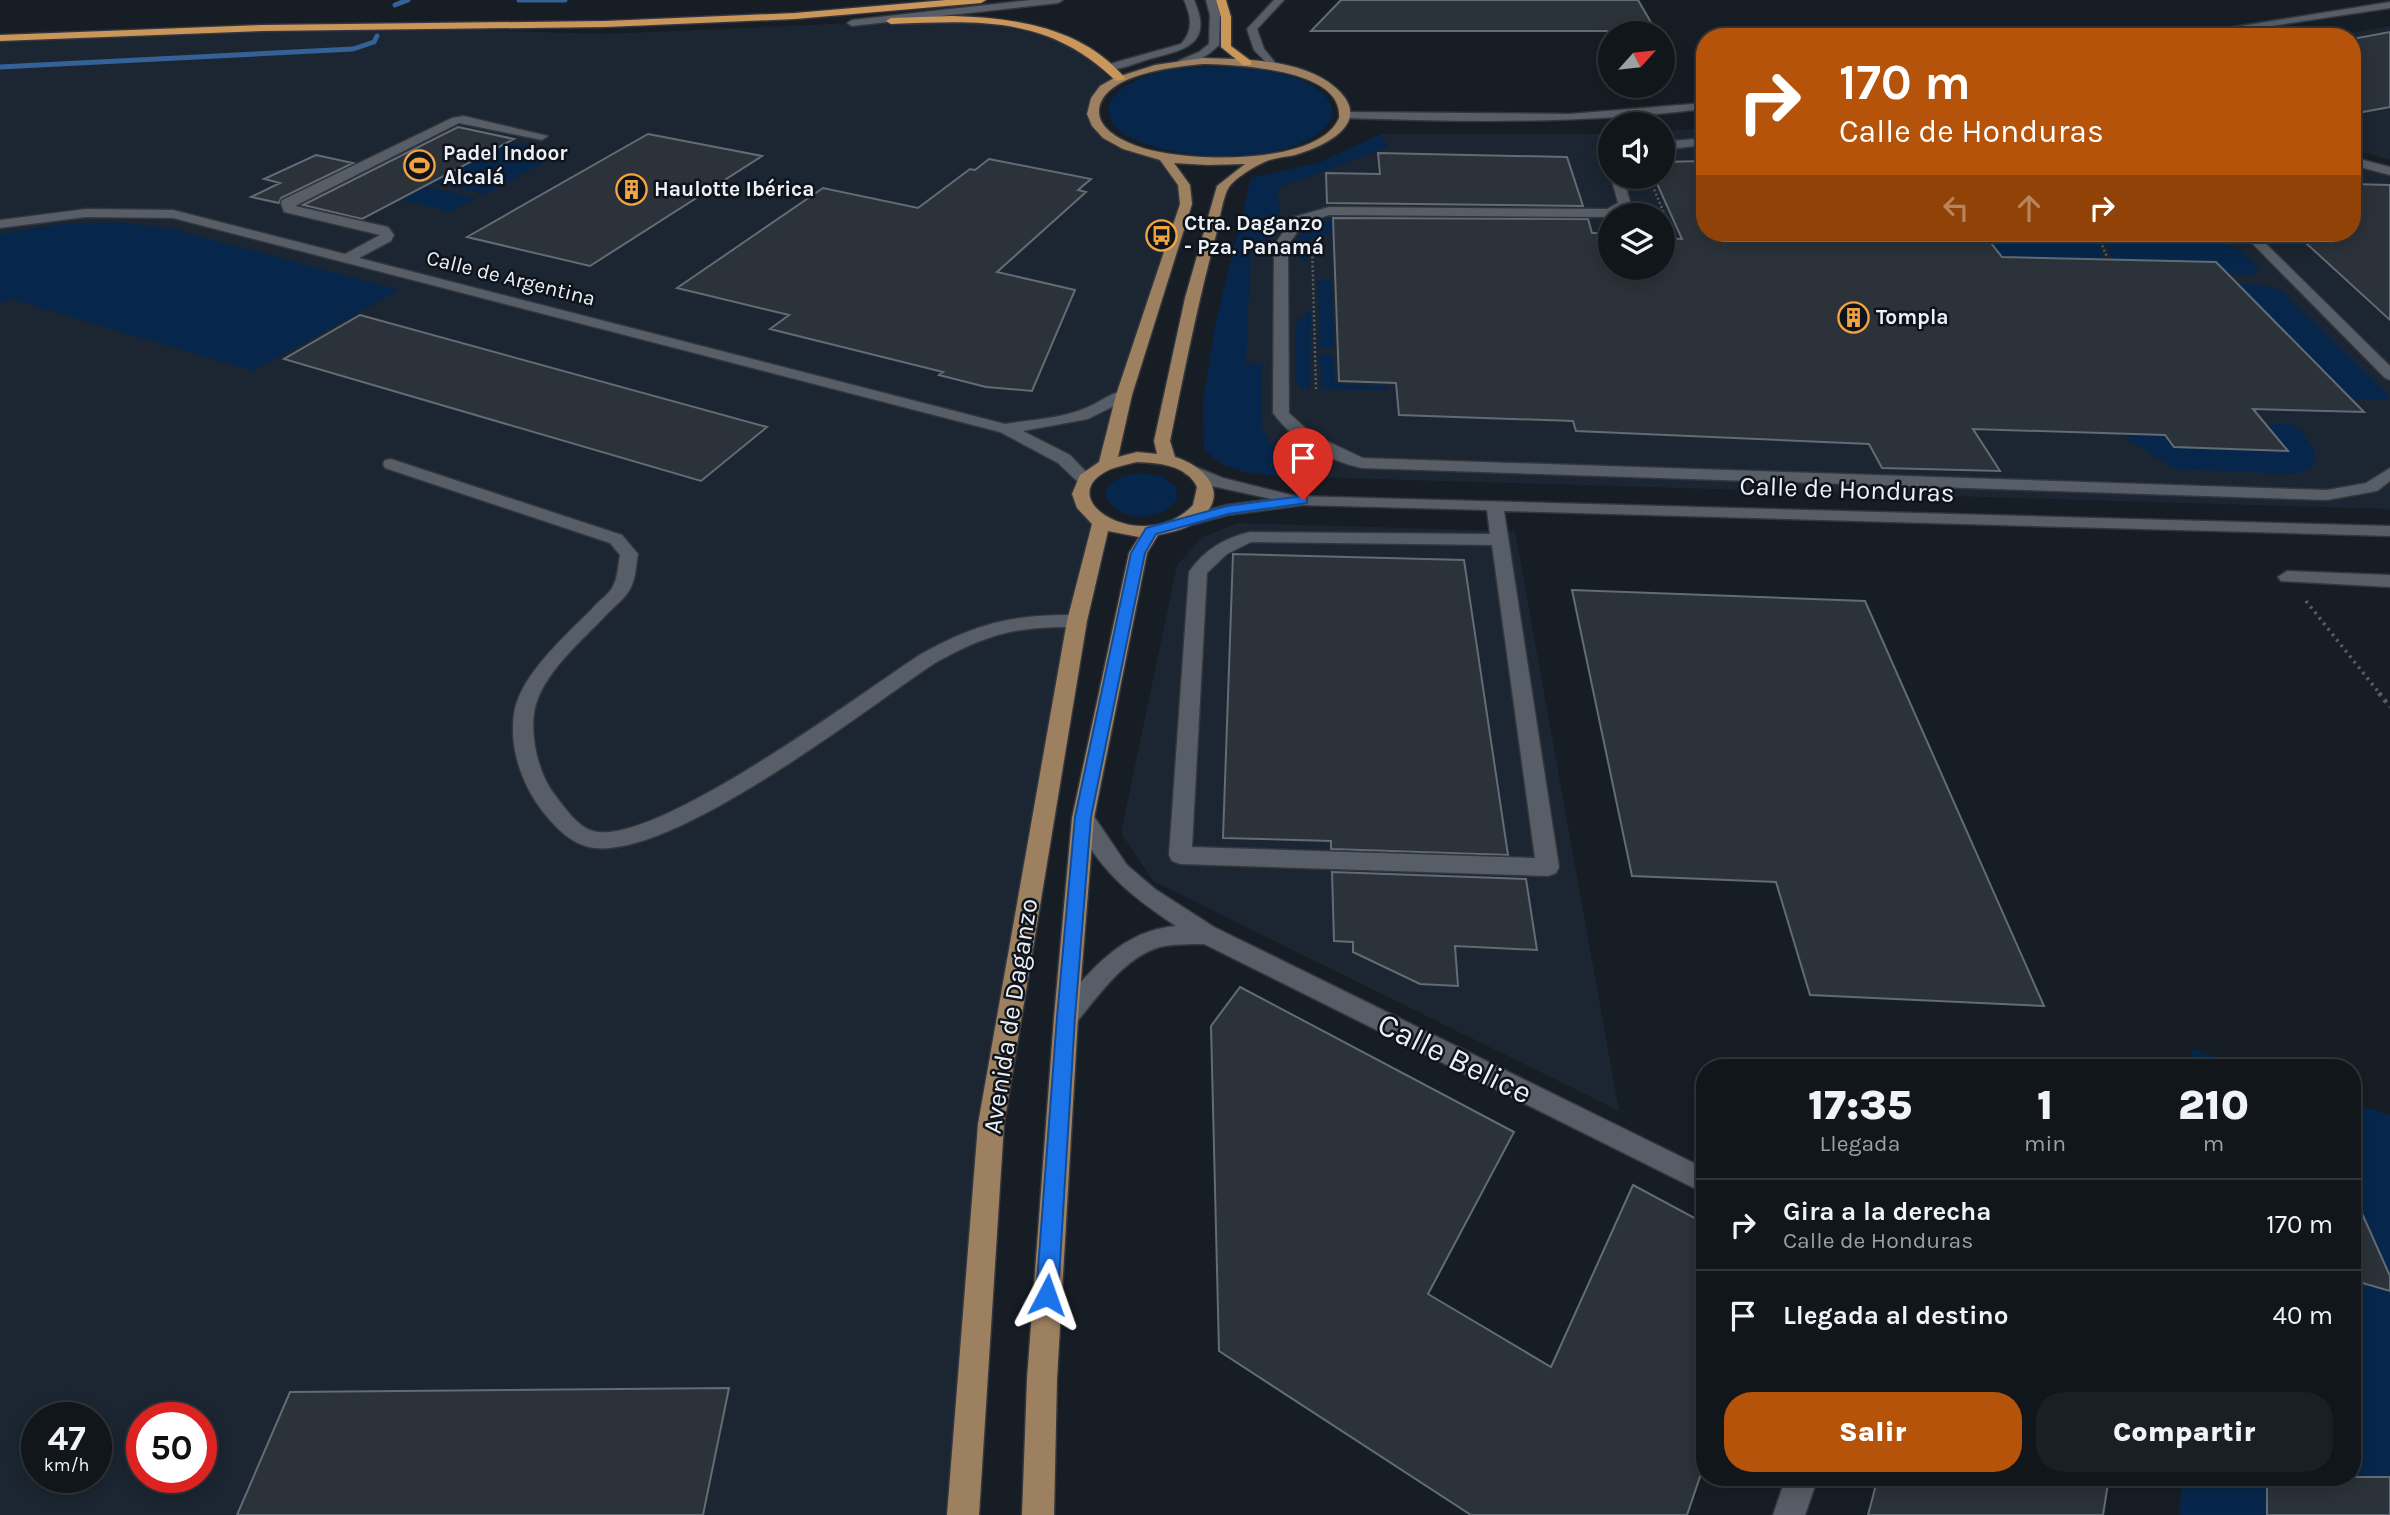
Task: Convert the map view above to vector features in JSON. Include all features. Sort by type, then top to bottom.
[{"type":"highway","points":[[808,3],[846,0]]},
{"type":"highway","points":[[0,38],[795,16],[981,0]]},
{"type":"highway","points":[[1221,0],[1226,16],[1226,47],[1247,63]]},
{"type":"highway","points":[[414,28],[604,34],[727,31],[968,18],[1038,28],[1072,42],[1110,67],[1119,79]]},
{"type":"main road","points":[[1182,63],[1247,63],[1273,66],[1304,75],[1327,86],[1342,100],[1345,115],[1339,128],[1323,141],[1298,151],[1233,162],[1164,157],[1131,148],[1107,135],[1093,121],[1092,106],[1101,92],[1119,79],[1148,69],[1182,63]]},
{"type":"main road","points":[[1107,464],[1124,395],[1186,204],[1184,185],[1164,157]]},
{"type":"main road","points":[[1167,459],[1161,441],[1192,298],[1223,186],[1242,170],[1267,158]]},
{"type":"main road","points":[[1137,457],[1167,459],[1191,470],[1199,477],[1206,495],[1203,505],[1183,523],[1151,531],[1133,532],[1101,524],[1082,508],[1079,498],[1085,479],[1107,464],[1137,457]]},
{"type":"main road","name":"Avenida de Daganzo","points":[[963,1515],[991,1124],[1077,621],[1101,524]]},
{"type":"main road","name":"Avenida de Daganzo","points":[[1038,1515],[1042,1379],[1066,1017],[1083,817],[1138,553],[1151,531]]},
{"type":"street","points":[[852,23],[1058,0]]},
{"type":"street","points":[[1110,67],[1185,46],[1193,38],[1196,25],[1195,13],[1189,0]]},
{"type":"street","points":[[1182,63],[1203,54],[1214,45],[1215,15],[1211,0]]},
{"type":"street","points":[[1273,66],[1259,50],[1252,29],[1279,0]]},
{"type":"street","points":[[2237,28],[2390,5]]},
{"type":"street","points":[[1345,115],[1491,118],[1650,114],[1696,107]]},
{"type":"street","points":[[348,259],[386,238],[387,234],[383,230],[289,209],[287,202],[456,120],[464,119],[542,136]]},
{"type":"street","points":[[1675,145],[1696,143]]},
{"type":"street","points":[[2361,164],[2390,172]]},
{"type":"street","points":[[1620,189],[1625,205],[1609,213],[1329,211],[1311,214],[1293,223],[1281,245],[1281,412],[1292,428],[1327,450],[1361,463],[2328,495],[2371,487],[2390,473]]},
{"type":"street","name":"Calle de Argentina","points":[[0,224],[67,213],[121,210],[173,214],[1006,429],[1064,460],[1085,479]]},
{"type":"street","points":[[2257,242],[2390,375]]},
{"type":"street","name":"Calle de Argentina","points":[[1006,429],[1058,424],[1084,416],[1124,395]]},
{"type":"street","points":[[391,464],[616,538],[629,554],[622,587],[550,665],[526,704],[524,744],[541,795],[562,821],[594,840],[628,838],[680,817],[792,751],[926,659],[965,638],[1001,626],[1038,620],[1077,621]]},
{"type":"street","name":"Calle de Honduras","points":[[1191,470],[1218,482],[1303,500]]},
{"type":"street","name":"Calle de Honduras","points":[[1183,523],[1227,510],[1303,500],[2390,531]]},
{"type":"street","points":[[1495,506],[1500,540],[1548,867],[1180,855],[1198,572],[1210,555],[1229,543],[1250,537],[1500,540]]},
{"type":"street","points":[[2287,577],[2390,581]]},
{"type":"street","name":"Calle Belice","points":[[1083,817],[1119,871],[1147,895],[1206,934],[1696,1177]]},
{"type":"street","points":[[1066,1017],[1112,965],[1139,947],[1159,937],[1206,934]]},
{"type":"street","points":[[1789,1515],[1799,1486]]},
{"type":"path","points":[[1312,240],[1316,390]]},
{"type":"path","points":[[2101,242],[2107,257]]},
{"type":"path","points":[[2287,577],[2390,707]]},
{"type":"shaded area","points":[[968,18],[1007,22],[1072,42],[1120,79],[1092,106],[1107,135],[1164,157],[1184,185],[1186,204],[1115,440],[1080,488],[1101,524],[991,1124],[963,1515],[0,1515],[0,38],[414,28],[605,34]]},
{"type":"shaded area","points":[[2390,26],[2390,160],[2361,152],[2361,31]]},
{"type":"shaded area","points":[[1222,67],[1281,74],[1311,84],[1330,103],[1331,119],[1308,140],[1262,154],[1236,156],[1183,153],[1140,142],[1117,128],[1110,117],[1109,104],[1118,92],[1130,83],[1176,69]]},
{"type":"shaded area","points":[[1696,129],[1696,242],[2361,242],[2361,163],[2390,170],[2390,509],[1276,476],[1245,472],[1221,464],[1204,449],[1203,401],[1215,326],[1251,178],[1321,162],[1381,134],[1598,134],[1598,189],[1675,189],[1675,130]]},
{"type":"shaded area","points":[[1381,134],[1388,147],[1278,188],[1280,216],[1272,220],[1266,249],[1251,249],[1246,363],[1262,364],[1261,426],[1271,445],[1301,465],[1299,471],[1278,470],[1276,476],[1246,472],[1219,462],[1204,449],[1203,401],[1215,326],[1251,178],[1321,162]]},
{"type":"shaded area","points":[[508,141],[561,153],[485,194],[431,182]]},
{"type":"shaded area","points":[[427,187],[476,198],[451,212],[401,200]]},
{"type":"shaded area","points":[[1347,217],[1397,217],[1427,223],[1380,221],[1309,239],[1308,262],[1302,261],[1294,247],[1303,233],[1323,221]]},
{"type":"shaded area","points":[[118,222],[172,229],[399,290],[253,371],[10,299],[0,303],[0,234],[62,224]]},
{"type":"shaded area","points":[[1990,242],[2098,242],[2105,260],[2002,257]]},
{"type":"shaded area","points":[[2104,242],[2218,242],[2247,256],[2259,270],[2253,275],[2229,274],[2216,262],[2113,260]]},
{"type":"shaded area","points":[[1318,280],[1331,280],[1334,347],[1320,347]]},
{"type":"shaded area","points":[[2238,284],[2262,285],[2282,291],[2390,397],[2386,400],[2352,399]]},
{"type":"shaded area","points":[[1311,310],[1310,390],[1301,388],[1295,380],[1295,324]]},
{"type":"shaded area","points":[[1320,354],[1333,355],[1335,384],[1388,386],[1388,390],[1321,389]]},
{"type":"shaded area","points":[[2264,424],[2292,424],[2311,445],[2315,459],[2313,465],[2294,474],[2175,469],[2120,434],[2165,435],[2174,447],[2286,451]]},
{"type":"shaded area","points":[[1140,473],[1162,476],[1176,487],[1177,500],[1161,512],[1143,517],[1127,515],[1114,508],[1107,499],[1107,488],[1118,479]]},
{"type":"shaded area","points":[[1238,523],[1515,531],[1619,1111],[1153,881],[1121,833],[1177,565],[1203,537]]},
{"type":"shaded area","points":[[2192,1049],[2223,1059],[2192,1059]]},
{"type":"shaded area","points":[[2361,1106],[2390,1115],[2390,1515],[2180,1515],[2181,1486],[2361,1486]]},
{"type":"building","points":[[1341,0],[1638,0],[1650,21],[1598,21],[1598,31],[1311,31]]},
{"type":"building","points":[[2390,32],[2390,107],[2361,112],[2361,37]]},
{"type":"building","name":"Padel Indoor Alcalá","points":[[458,127],[514,139],[362,219],[303,205]]},
{"type":"building","name":"Haulotte Ibérica","points":[[648,134],[762,156],[590,266],[467,237]]},
{"type":"building","points":[[1378,153],[1567,157],[1583,206],[1327,203],[1326,173],[1380,174]]},
{"type":"building","points":[[316,155],[353,163],[281,198],[279,203],[251,197],[280,183],[264,179]]},
{"type":"building","points":[[989,159],[1091,179],[1078,190],[1086,192],[997,272],[1075,290],[1032,391],[986,387],[939,375],[943,372],[770,329],[789,315],[677,288],[823,188],[918,208],[970,169],[975,170]]},
{"type":"building","name":"Tompla","points":[[1696,161],[1696,242],[1990,242],[2002,257],[2216,262],[2364,412],[2253,409],[2288,451],[2174,447],[2165,435],[1973,429],[2000,471],[1882,468],[1869,444],[1576,431],[1573,421],[1399,415],[1396,383],[1339,381],[1333,218],[1588,219],[1592,233],[1598,233],[1598,280],[1675,280],[1675,239],[1682,239],[1675,224],[1675,203],[1666,203],[1659,189],[1675,189],[1675,162]]},
{"type":"building","points":[[2361,184],[2390,185],[2390,320],[2305,242],[2361,242]]},
{"type":"building","points":[[360,315],[767,427],[701,481],[284,359]]},
{"type":"building","points":[[1233,554],[1464,560],[1508,855],[1331,849],[1331,841],[1223,838]]},
{"type":"building","points":[[1572,590],[1865,601],[2044,1006],[1810,995],[1776,882],[1632,876]]},
{"type":"building","points":[[1332,872],[1526,879],[1537,950],[1455,946],[1458,986],[1420,984],[1353,952],[1353,942],[1334,941]]},
{"type":"building","points":[[1240,987],[1514,1132],[1428,1294],[1551,1367],[1633,1185],[1696,1219],[1697,1486],[1687,1515],[1471,1515],[1219,1351],[1211,1026]]},
{"type":"building","points":[[2361,1211],[2390,1276],[2390,1291],[2361,1283]]},
{"type":"building","points":[[729,1388],[703,1515],[237,1515],[290,1392]]},
{"type":"building","points":[[2361,1477],[2390,1477],[2390,1515],[2267,1515],[2267,1486],[2361,1486]]},
{"type":"building","points":[[1876,1486],[2108,1486],[2103,1515],[1868,1515]]},
{"type":"waterway","points":[[395,5],[408,0]]},
{"type":"waterway","points":[[519,0],[565,0]]},
{"type":"waterway","points":[[0,67],[353,49],[374,42],[377,36]]},
{"type":"place","name":"Padel Indoor Alcalá","points":[[420,165]]},
{"type":"place","name":"Haulotte Ibérica","points":[[631,189]]},
{"type":"place","name":"Ctra. Daganzo - Pza. Panamá","points":[[1161,235]]},
{"type":"place","name":"Tompla","points":[[1853,317]]},
{"type":"route","points":[[1047,1295],[1083,817],[1138,553],[1151,531],[1227,510],[1303,500]]}]
